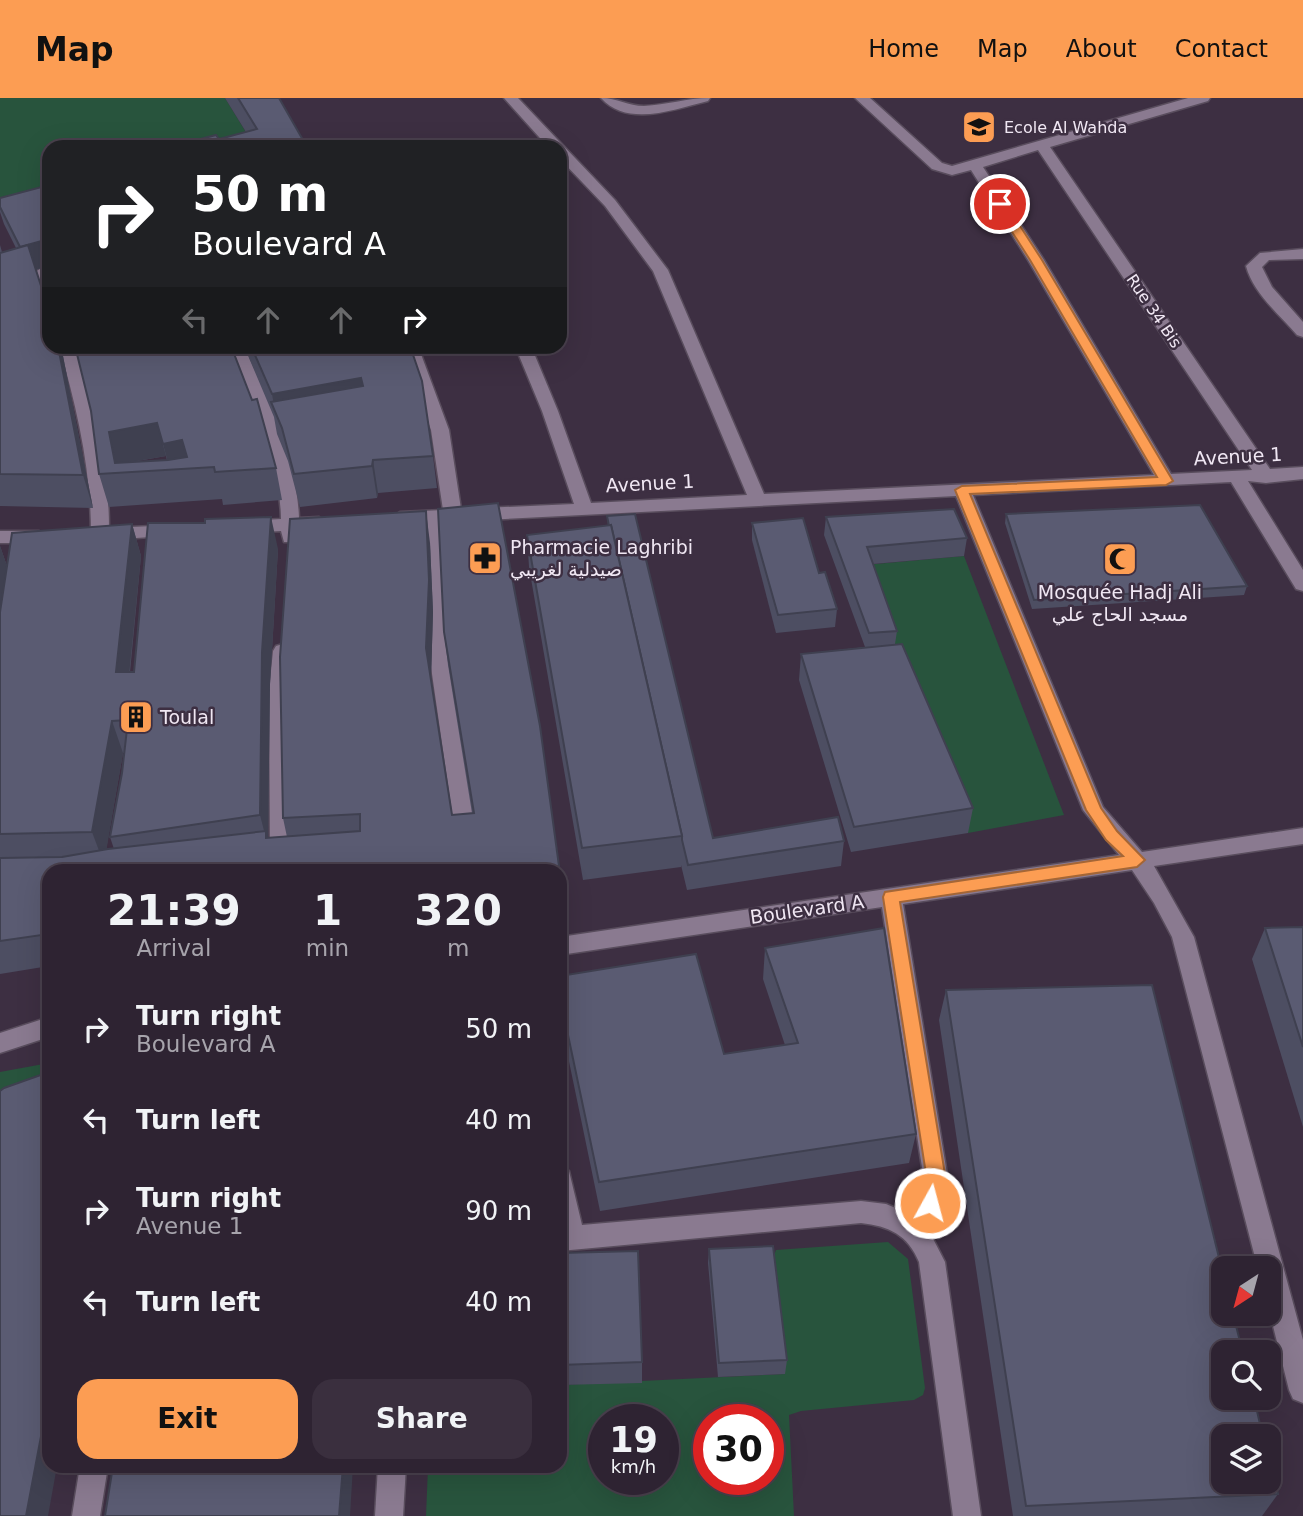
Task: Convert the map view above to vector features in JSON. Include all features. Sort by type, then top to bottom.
[{"type":"street","points":[[511,98],[550,140]]},
{"type":"street","points":[[608,98],[628,111],[652,109],[703,98]]},
{"type":"street","points":[[862,98],[937,166],[952,171],[1203,98]]},
{"type":"street","name":"Rue 34 Bis","points":[[1042,146],[1266,477]]},
{"type":"street","points":[[567,158],[610,203],[660,270],[758,500]]},
{"type":"street","points":[[975,166],[1036,260],[1166,481]]},
{"type":"street","points":[[1303,254],[1265,256],[1254,266],[1254,271],[1262,282],[1303,332]]},
{"type":"street","points":[[69,354],[93,447],[101,504],[94,534],[152,538],[194,530]]},
{"type":"street","points":[[239,354],[270,429],[290,501],[289,552]]},
{"type":"street","points":[[413,354],[440,430],[444,515],[441,667],[466,833]]},
{"type":"street","points":[[526,354],[584,507]]},
{"type":"street","name":"Avenue 1","points":[[383,519],[584,507],[1266,477],[1303,473]]},
{"type":"street","points":[[1237,477],[1303,585]]},
{"type":"street","points":[[962,490],[1094,810],[1112,835],[1137,860],[1168,906],[1183,937],[1303,1390]]},
{"type":"street","points":[[222,528],[343,522]]},
{"type":"street","points":[[0,537],[20,545],[60,536]]},
{"type":"street","points":[[281,855],[279,690],[285,632]]},
{"type":"street","name":"Boulevard A","points":[[567,945],[1303,836]]},
{"type":"street","points":[[891,897],[936,1174],[930,1203],[914,1230]]},
{"type":"street","points":[[0,1043],[42,1029]]},
{"type":"street","points":[[567,1239],[861,1212],[880,1213],[899,1219],[914,1230],[926,1245],[932,1262],[967,1516]]},
{"type":"street","points":[[86,1516],[93,1473]]},
{"type":"street","points":[[389,1516],[392,1473]]},
{"type":"green space","points":[[0,98],[225,98],[251,140],[42,140],[42,199],[0,200]]},
{"type":"green space","points":[[964,556],[1064,815],[968,833],[899,669],[865,565]]},
{"type":"green space","points":[[42,1064],[42,1112],[0,1139],[0,1072]]},
{"type":"green space","points":[[888,1242],[908,1259],[925,1388],[923,1395],[914,1400],[801,1411],[789,1415],[794,1516],[426,1516],[428,1473],[567,1473],[567,1385],[785,1374],[772,1261],[776,1250]]},
{"type":"building","points":[[238,98],[279,98],[303,140],[197,140],[216,135],[219,139],[257,129]]},
{"type":"building","points":[[42,187],[42,241],[20,247],[0,207],[0,198]]},
{"type":"building","points":[[28,245],[42,289],[42,354],[60,354],[83,475],[0,474],[0,253]]},
{"type":"building","points":[[77,354],[234,354],[252,400],[257,399],[276,468],[215,472],[214,467],[99,474],[91,411]],"holes":[[[157,423],[163,444],[182,440],[187,457],[115,463],[109,432]]]},
{"type":"building","points":[[254,354],[413,354],[422,381],[433,456],[373,460],[372,466],[294,474],[282,428],[271,402],[363,386],[361,378],[272,394]]},
{"type":"building","points":[[498,503],[540,726],[559,864],[42,864],[42,935],[0,941],[0,858],[62,857],[108,849],[266,831],[266,838],[360,831],[360,814],[283,818],[280,657],[290,519],[426,511],[429,580],[426,648],[452,815],[474,813],[444,632],[438,509]]},
{"type":"building","name":"Mosquée Hadj Ali مسجد الحاج علي","points":[[1200,505],[1247,586],[1034,600],[1006,514]]},
{"type":"building","points":[[954,509],[967,538],[867,547],[897,631],[869,633],[826,517]]},
{"type":"building","points":[[635,514],[713,838],[838,817],[844,841],[688,865],[607,516]]},
{"type":"building","name":"Toulal","points":[[271,517],[262,652],[260,815],[110,837],[122,773],[128,720],[112,721],[92,832],[0,834],[0,612],[12,533],[132,524],[116,672],[134,672],[148,523],[205,523],[205,519]]},
{"type":"building","points":[[803,518],[819,573],[825,572],[837,609],[778,615],[752,523]]},
{"type":"building","points":[[611,525],[682,836],[582,848],[527,535]]},
{"type":"building","points":[[902,644],[973,808],[854,827],[801,654]]},
{"type":"building","points":[[1303,927],[1303,1047],[1265,928]]},
{"type":"building","points":[[884,928],[916,1134],[599,1182],[567,1030],[567,975],[696,954],[724,1054],[798,1043],[765,948]]},
{"type":"building","points":[[1152,985],[1219,1256],[1211,1256],[1211,1326],[1236,1326],[1240,1340],[1211,1340],[1211,1410],[1257,1410],[1260,1424],[1211,1424],[1211,1494],[1278,1494],[1026,1506],[946,990]]},
{"type":"building","points":[[42,1074],[42,1431],[26,1516],[0,1516],[0,1091]]},
{"type":"building","points":[[773,1246],[787,1360],[719,1363],[709,1249]]},
{"type":"building","points":[[638,1251],[642,1362],[567,1365],[567,1253]]},
{"type":"building","points":[[112,1473],[342,1473],[339,1516],[105,1516]]},
{"type":"place","name":"Ecole Al Wahda","points":[[979,127]]},
{"type":"place","name":"Pharmacie Laghribi صيدلية لغريبي","points":[[485,558]]},
{"type":"place","name":"Mosquée Hadj Ali مسجد الحاج علي","points":[[1120,559]]},
{"type":"place","name":"Toulal","points":[[136,717]]},
{"type":"route","points":[[930,1203],[936,1174],[891,897],[1137,860],[1112,835],[1094,810],[962,490],[1166,481],[1000,204]]}]
